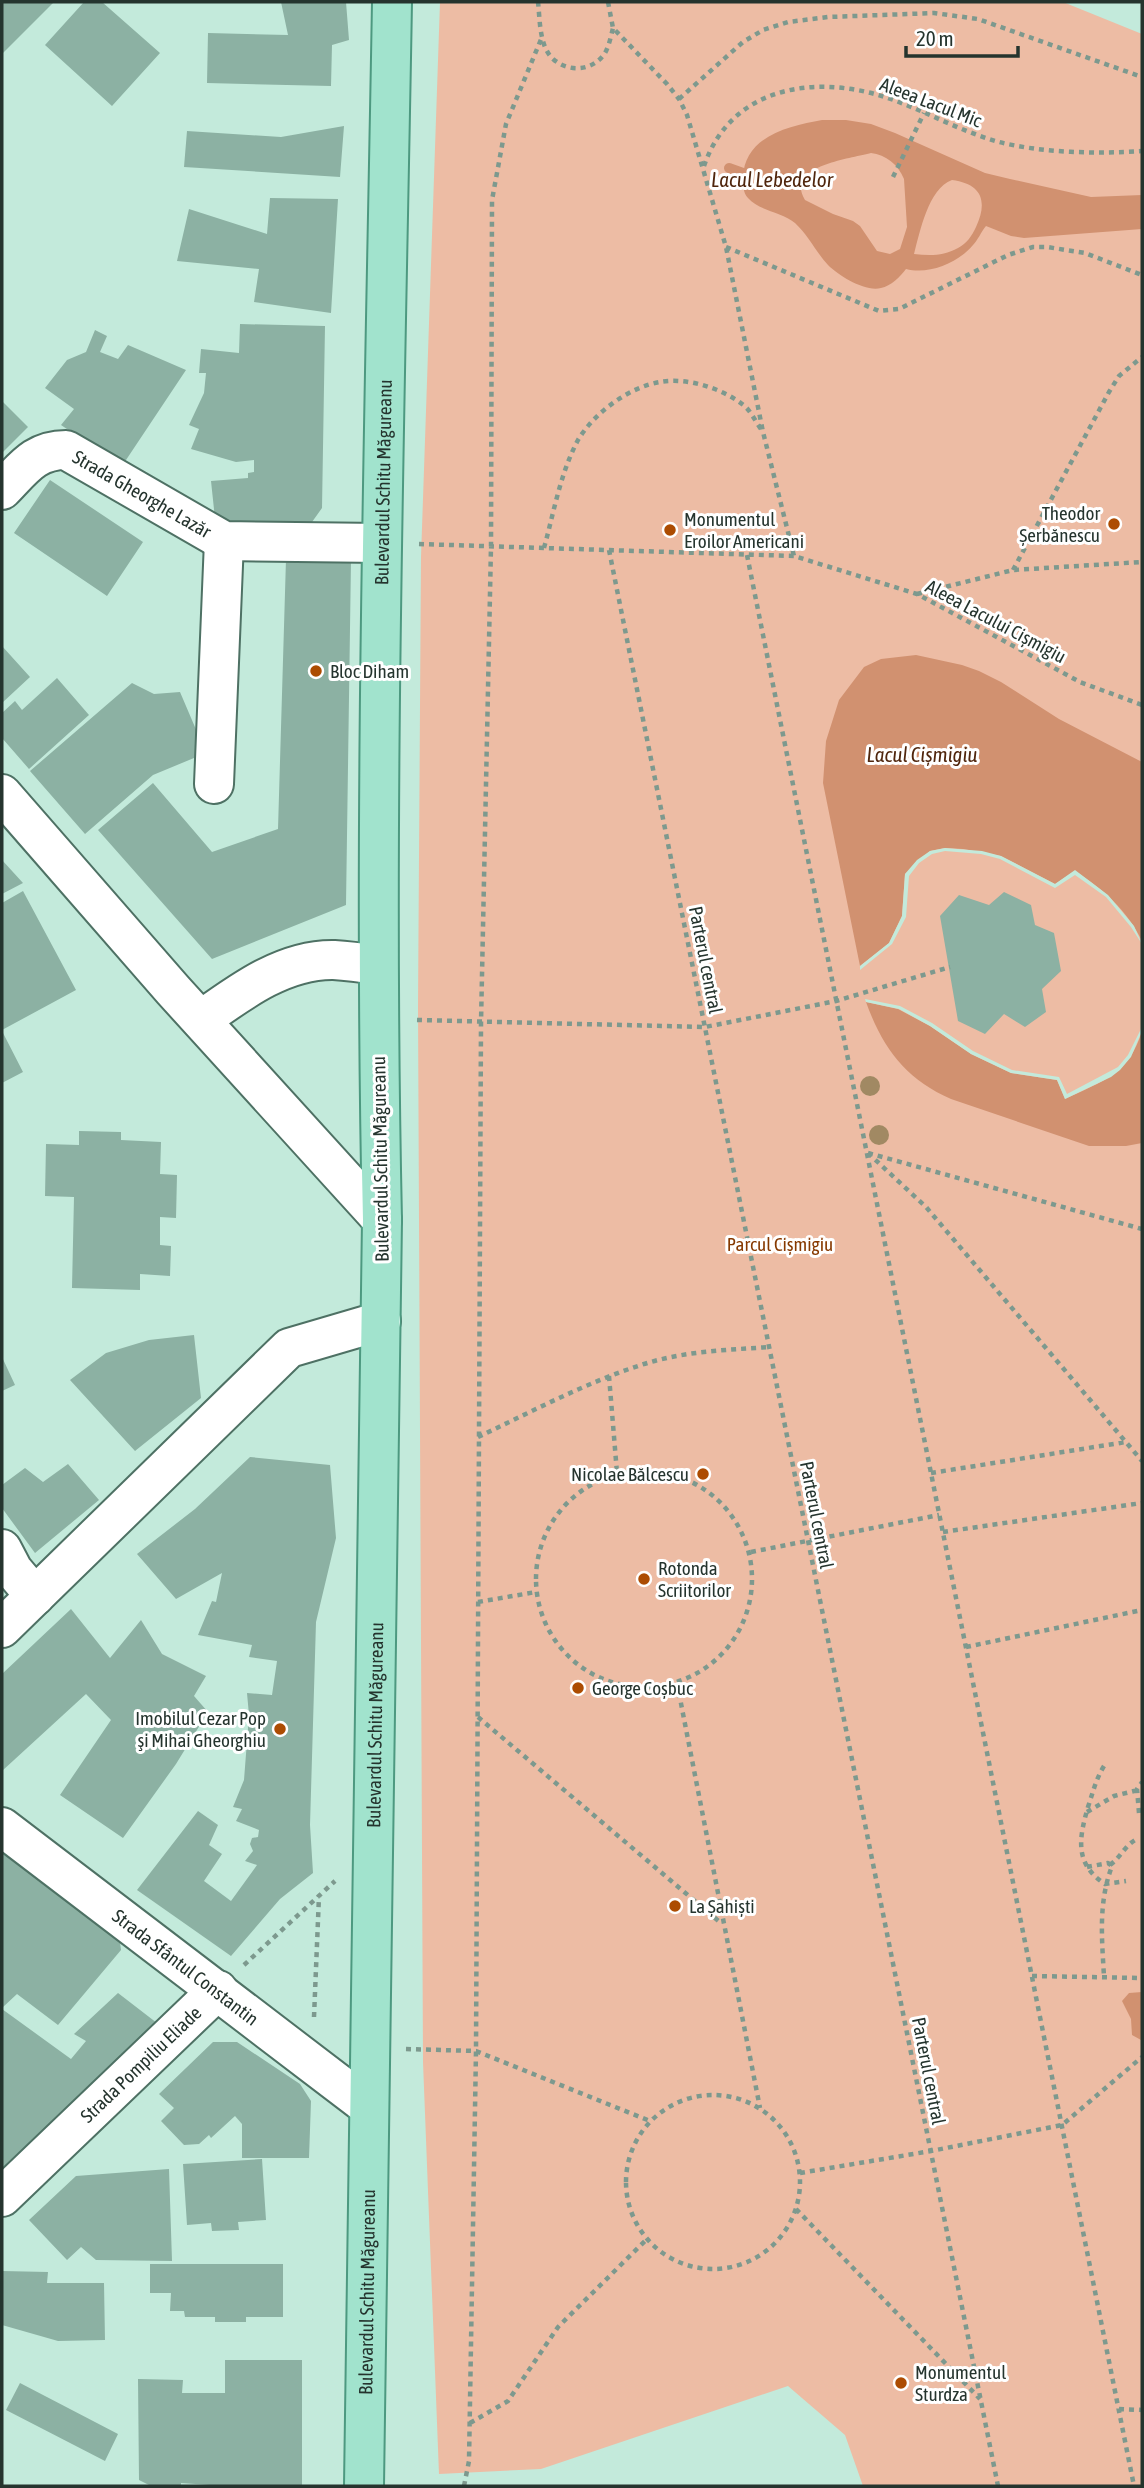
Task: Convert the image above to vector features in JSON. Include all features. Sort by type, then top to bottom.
[{"type":"main road","name":"Bulevardul Schitu Măgureanu","points":[[363,2486],[381,1321],[378,965],[382,543],[392,2]]},
{"type":"street","name":"Strada Gheorghe Lazăr","points":[[2,490],[36,457],[50,450],[66,450],[225,541],[382,543]]},
{"type":"street","points":[[214,784],[225,541]]},
{"type":"street","points":[[2,794],[382,1220]]},
{"type":"street","points":[[201,1020],[242,991],[276,973],[332,960],[378,965]]},
{"type":"street","points":[[2,1628],[289,1348],[381,1321]]},
{"type":"street","points":[[2,1549],[13,1570],[35,1596]]},
{"type":"street","name":"Strada Sfântul Constantin","points":[[2,1827],[369,2106]]},
{"type":"street","name":"Strada Pompiliu Eliade","points":[[2,2197],[218,1990]]},
{"type":"path","points":[[538,2],[542,37],[552,58],[569,68],[586,69],[598,62],[607,51],[613,28],[608,2]]},
{"type":"path","points":[[679,99],[743,42],[764,30],[788,22],[828,17],[934,13],[967,17],[1142,77]]},
{"type":"path","points":[[613,28],[679,99],[687,115],[726,247],[763,432],[794,556]]},
{"type":"path","points":[[464,2486],[470,2461],[476,2051],[481,1023],[491,546],[492,200],[506,124],[542,37]]},
{"type":"path","name":"Aleea Lacul Mic","points":[[703,167],[716,139],[733,117],[758,100],[786,91],[825,88],[884,97],[974,135],[1024,146],[1124,153],[1142,151]]},
{"type":"path","points":[[893,177],[924,113]]},
{"type":"path","points":[[726,247],[879,311],[899,309],[1008,254],[1033,247],[1085,253],[1142,275]]},
{"type":"path","points":[[1013,570],[1109,392],[1119,376],[1142,357]]},
{"type":"path","points":[[544,548],[565,469],[580,438],[598,416],[618,400],[640,388],[661,381],[692,383],[720,391],[744,405],[763,432]]},
{"type":"path","name":"Aleea Lacului Cișmigiu","points":[[382,543],[794,556],[917,594],[1080,682],[1142,705]]},
{"type":"path","name":"Parterul central","points":[[609,550],[998,2486]]},
{"type":"path","points":[[747,555],[1135,2486]]},
{"type":"path","points":[[917,594],[1013,570],[1142,562]]},
{"type":"path","points":[[378,1020],[705,1027],[836,1001],[950,967]]},
{"type":"path","points":[[867,1153],[1142,1229]]},
{"type":"path","points":[[867,1153],[926,1207],[1142,1461]]},
{"type":"path","points":[[478,1437],[642,1364],[671,1357],[769,1347]]},
{"type":"path","points":[[609,1377],[617,1473]]},
{"type":"path","points":[[931,1473],[1126,1442]]},
{"type":"path","points":[[650,1470],[682,1476],[711,1492],[733,1516],[751,1552],[753,1579],[748,1613],[732,1643],[708,1667],[677,1682],[646,1688],[614,1684],[585,1670],[561,1649],[544,1622],[536,1592],[536,1560],[546,1531],[564,1505],[588,1485],[617,1473],[650,1470]]},
{"type":"path","points":[[943,1532],[1142,1503]]},
{"type":"path","points":[[751,1552],[940,1516]]},
{"type":"path","points":[[478,1602],[536,1592]]},
{"type":"path","points":[[966,1647],[1142,1610]]},
{"type":"path","points":[[677,1682],[760,2108]]},
{"type":"path","points":[[478,1716],[724,1925]]},
{"type":"path","points":[[1104,1766],[1097,1778],[1087,1812],[1080,1848],[1094,1877],[1105,1884],[1126,1881]]},
{"type":"path","points":[[1139,1813],[1142,1782]]},
{"type":"path","points":[[1087,1812],[1114,1796],[1140,1789]]},
{"type":"path","points":[[1110,1865],[1137,1839]]},
{"type":"path","name":"Strada Pompiliu Eliade","points":[[218,1990],[373,1846]]},
{"type":"path","points":[[1087,1867],[1108,1863],[1110,1865]]},
{"type":"path","points":[[1104,1977],[1102,1920],[1105,1884],[1112,1866],[1110,1865]]},
{"type":"path","points":[[311,2062],[319,1895]]},
{"type":"path","points":[[1032,1976],[1142,1978]]},
{"type":"path","points":[[370,2048],[476,2051],[650,2121]]},
{"type":"path","points":[[800,2173],[1062,2125],[1142,2057]]},
{"type":"path","points":[[715,2095],[738,2098],[760,2108],[778,2124],[792,2144],[800,2173],[800,2188],[796,2209],[785,2232],[766,2252],[744,2264],[718,2269],[691,2267],[667,2257],[647,2239],[633,2218],[626,2192],[626,2166],[635,2142],[650,2121],[669,2106],[691,2097],[715,2095]]},
{"type":"path","points":[[796,2209],[981,2400]]},
{"type":"path","points":[[470,2423],[508,2401],[558,2327],[647,2239]]},
{"type":"path","points":[[1119,2409],[1142,2410]]},
{"type":"green space","name":"Parcul Cișmigiu","points":[[440,2],[1063,2],[1142,34],[1142,2486],[863,2486],[845,2435],[788,2386],[541,2469],[439,2474],[423,2062],[418,1007],[421,557]]},
{"type":"water","name":"Lacul Lebedelor","points":[[846,120],[871,124],[985,173],[1091,197],[1142,195],[1142,229],[1024,238],[986,226],[973,245],[951,262],[933,269],[906,269],[888,285],[868,288],[839,274],[828,265],[795,223],[758,206],[744,191],[745,164],[751,152],[770,136],[809,122]],"holes":[[[871,153],[891,161],[904,179],[907,227],[900,249],[890,254],[877,251],[860,226],[853,221],[805,200],[801,188],[803,179],[822,166]],[[952,180],[970,185],[980,195],[982,209],[971,237],[947,253],[914,254],[931,202],[937,192]]]},
{"type":"water","name":"Lacul Cișmigiu","points":[[916,655],[979,671],[1059,719],[1142,762],[1142,941],[1113,901],[1075,871],[1055,884],[1001,856],[945,848],[930,851],[905,874],[902,916],[889,943],[860,966],[823,783],[826,741],[839,700],[864,667],[881,659]]},
{"type":"water","points":[[866,1002],[898,1009],[930,1026],[971,1054],[1011,1073],[1057,1080],[1065,1099],[1103,1081],[1122,1067],[1137,1046],[1142,1031],[1142,1143],[1089,1146],[951,1099],[935,1091],[898,1061],[880,1034]]},
{"type":"water","points":[[1142,1992],[1141,2040],[1132,2035],[1131,2019],[1122,2001],[1129,1993]]},
{"type":"pier","points":[[945,848],[982,851],[1001,856],[1055,884],[1075,870],[1108,895],[1134,926],[1142,944],[1106,897],[1075,875],[1055,888],[1000,859],[981,854],[945,851],[932,854],[919,863],[909,876],[906,917],[892,944],[860,970],[860,966],[889,943],[902,916],[905,874],[917,860],[930,851]]},
{"type":"pier","points":[[865,999],[900,1006],[932,1023],[973,1051],[1012,1070],[1059,1077],[1067,1094],[1118,1067],[1128,1055],[1142,1027],[1142,1031],[1131,1057],[1120,1070],[1065,1099],[1057,1080],[1011,1073],[971,1054],[899,1009],[866,1002]]},
{"type":"building","points":[[2,2],[54,2],[2,54]]},
{"type":"building","points":[[84,2],[102,2],[160,53],[112,106],[45,45]]},
{"type":"building","points":[[281,2],[346,2],[349,40],[332,45],[331,86],[207,83],[208,33],[288,35]]},
{"type":"building","points":[[344,126],[340,177],[184,167],[187,131],[281,137]]},
{"type":"building","points":[[270,198],[338,199],[331,313],[254,302],[259,269],[177,261],[189,209],[267,234]]},
{"type":"building","points":[[240,324],[325,326],[322,508],[312,522],[216,528],[211,481],[248,478],[248,473],[254,472],[254,460],[236,462],[191,449],[199,429],[189,425],[204,393],[206,373],[199,373],[201,349],[239,353]]},
{"type":"building","points":[[95,330],[107,336],[100,352],[118,359],[128,345],[186,370],[122,466],[61,425],[74,409],[45,388],[67,360],[86,352]]},
{"type":"building","points":[[2,401],[28,427],[2,453]]},
{"type":"building","points":[[50,480],[143,542],[107,596],[14,533]]},
{"type":"building","name":"Bloc Diham","points":[[286,559],[351,559],[346,905],[212,959],[98,830],[153,783],[212,852],[278,829]]},
{"type":"building","points":[[2,646],[30,677],[2,703]]},
{"type":"building","points":[[57,678],[89,715],[29,769],[2,738],[2,713],[15,701],[22,710]]},
{"type":"building","points":[[132,683],[154,694],[180,692],[206,753],[153,775],[85,834],[30,771]]},
{"type":"building","points":[[2,860],[23,883],[2,894]]},
{"type":"building","points":[[23,891],[76,990],[2,1030],[2,903]]},
{"type":"building","points":[[1004,892],[1031,905],[1035,925],[1054,933],[1061,971],[1042,989],[1046,1012],[1025,1027],[1004,1014],[985,1034],[958,1021],[940,916],[959,895],[989,905]]},
{"type":"building","points":[[2,1031],[23,1072],[2,1083]]},
{"type":"building","points":[[79,1131],[121,1132],[121,1140],[161,1142],[160,1174],[177,1175],[176,1218],[160,1217],[160,1245],[171,1246],[170,1276],[140,1274],[140,1290],[72,1288],[74,1197],[45,1196],[46,1144],[79,1145]]},
{"type":"building","points":[[194,1335],[201,1398],[135,1451],[70,1380],[106,1353],[149,1340]]},
{"type":"building","points":[[2,1357],[15,1385],[2,1391]]},
{"type":"building","points":[[250,1457],[330,1465],[336,1538],[316,1622],[310,1825],[313,1873],[280,1899],[231,1956],[137,1890],[198,1811],[218,1825],[209,1845],[222,1854],[204,1881],[231,1901],[257,1865],[245,1861],[253,1851],[250,1844],[252,1838],[258,1837],[259,1830],[236,1821],[242,1809],[233,1807],[244,1780],[249,1715],[247,1693],[272,1695],[277,1661],[249,1657],[252,1645],[198,1635],[212,1601],[216,1602],[222,1573],[176,1599],[137,1554],[195,1509]]},
{"type":"building","points":[[68,1464],[99,1500],[35,1553],[2,1508],[2,1485],[25,1468],[43,1482]]},
{"type":"building","points":[[71,1609],[110,1658],[141,1620],[162,1654],[206,1676],[194,1696],[208,1712],[176,1764],[123,1838],[60,1795],[111,1720],[86,1694],[2,1771],[2,1674]]},
{"type":"building","points":[[2,1846],[118,1926],[121,1950],[58,2025],[17,1994],[2,2008]]},
{"type":"building","points":[[118,1993],[166,2030],[2,2181],[2,2009],[71,2059],[86,2041],[74,2034]]},
{"type":"building","points":[[213,2042],[237,2042],[300,2084],[311,2101],[309,2158],[242,2158],[242,2124],[235,2116],[211,2138],[209,2135],[199,2144],[184,2145],[161,2121],[174,2108],[159,2094]]},
{"type":"building","points":[[262,2159],[266,2220],[238,2222],[239,2230],[212,2231],[211,2223],[187,2225],[183,2164]]},
{"type":"building","points":[[169,2169],[172,2261],[96,2260],[81,2247],[67,2260],[29,2220],[76,2176]]},
{"type":"building","points":[[150,2264],[283,2264],[283,2317],[246,2317],[246,2322],[215,2322],[215,2317],[185,2317],[184,2311],[170,2311],[171,2293],[150,2293]]},
{"type":"building","points":[[2,2271],[48,2272],[47,2283],[104,2283],[105,2340],[58,2341],[2,2325]]},
{"type":"building","points":[[225,2360],[302,2360],[302,2486],[181,2483],[181,2486],[151,2486],[139,2480],[138,2379],[183,2380],[182,2393],[225,2393]]},
{"type":"building","points":[[20,2383],[118,2434],[105,2461],[6,2410]]},
{"type":"waterway","points":[[729,168],[743,173]]},
{"type":"place","name":"Theodor Șerbănescu","points":[[1114,524]]},
{"type":"place","name":"Monumentul Eroilor Americani","points":[[670,530]]},
{"type":"place","name":"Bloc Diham","points":[[316,671]]},
{"type":"place","name":"Nicolae Bălcescu","points":[[703,1474]]},
{"type":"place","name":"Rotonda Scriitorilor","points":[[644,1579]]},
{"type":"place","name":"George Coșbuc","points":[[578,1688]]},
{"type":"place","name":"Imobilul Cezar Pop şi Mihai Gheorghiu","points":[[280,1729]]},
{"type":"place","name":"La Șahiști","points":[[675,1906]]},
{"type":"place","name":"Monumentul Sturdza","points":[[901,2383]]}]
